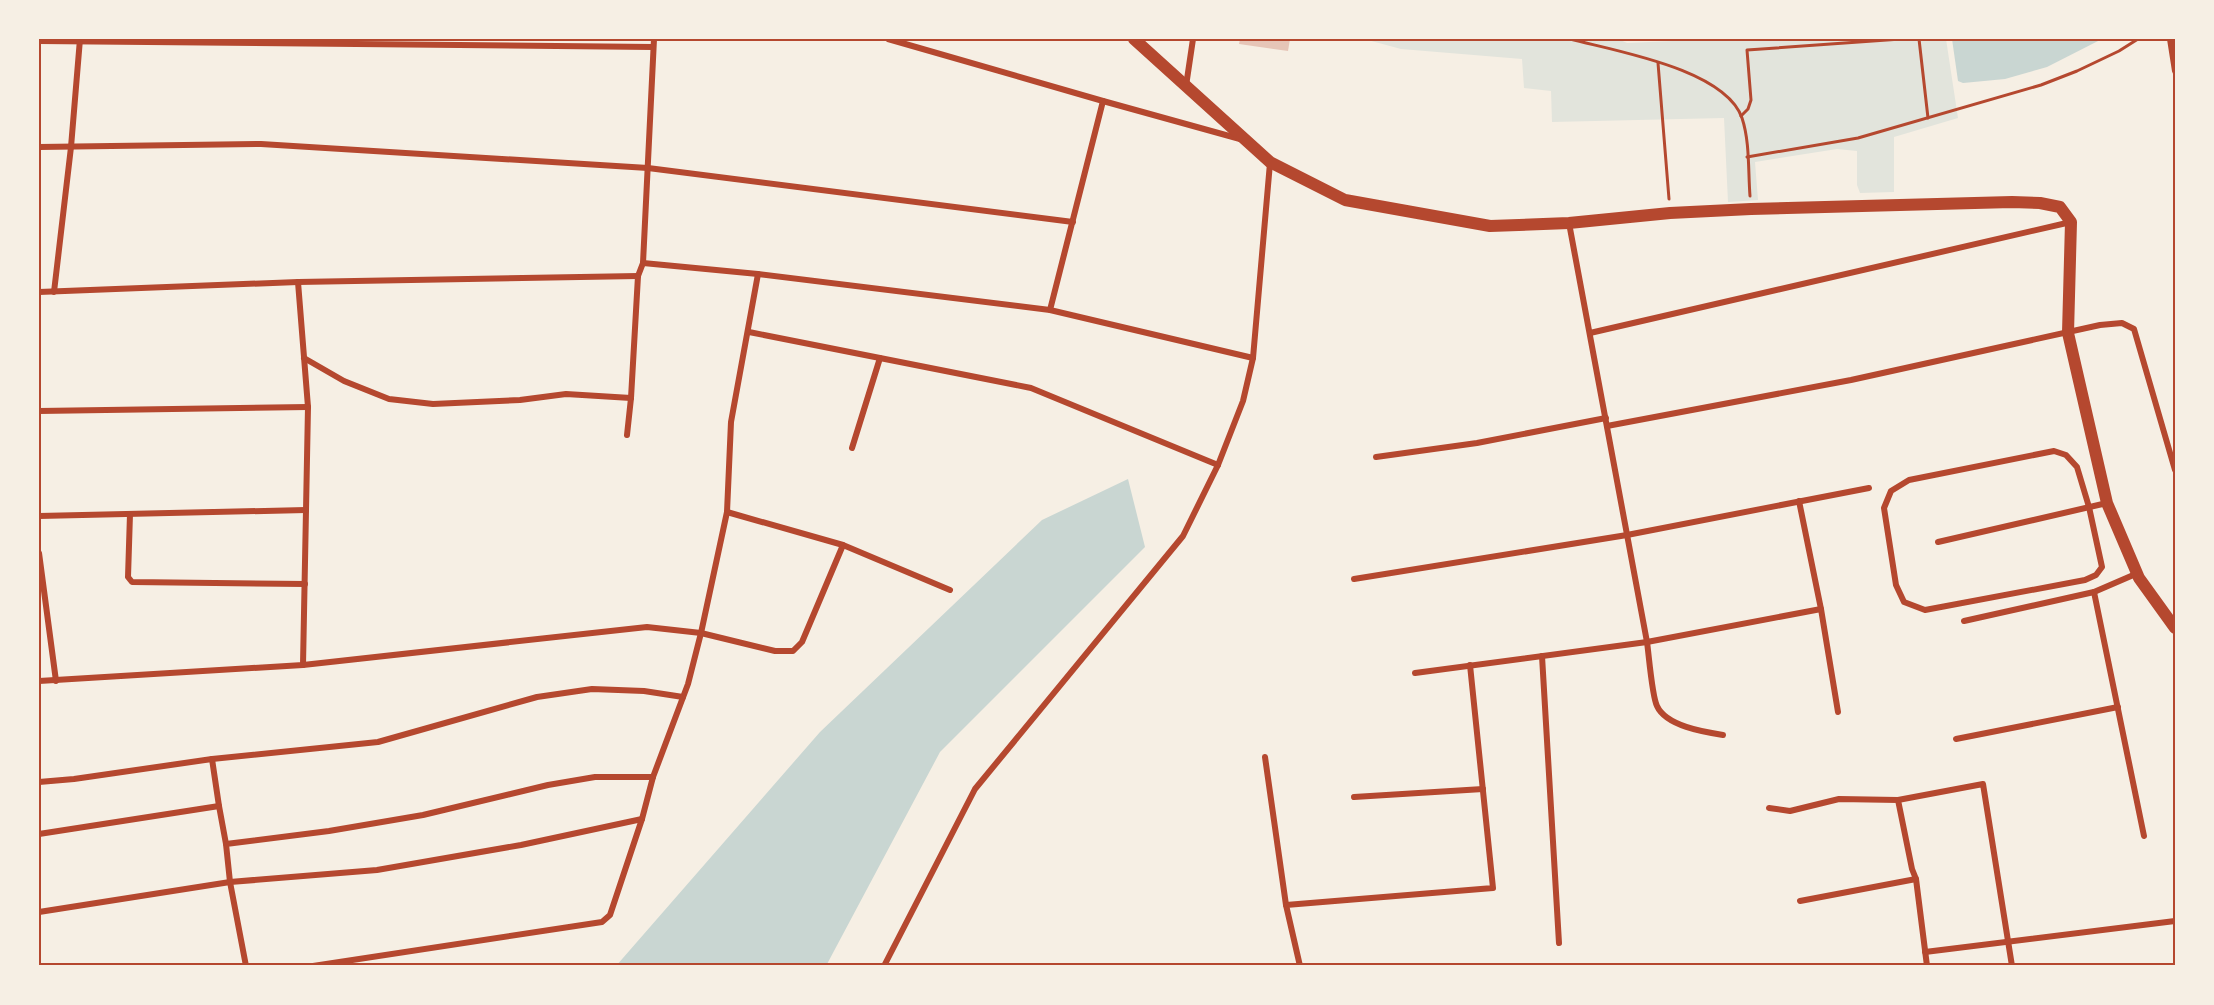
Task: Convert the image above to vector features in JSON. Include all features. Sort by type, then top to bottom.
[{"type":"main road","points":[[1134,39],[1270,162],[1345,200],[1490,226],[1569,223],[1670,213],[1751,209],[1937,203],[2040,203],[2060,207],[2071,222],[2068,333],[2107,503],[2138,573],[2175,628]]},
{"type":"street","points":[[627,435],[638,276],[643,263],[654,39]]},
{"type":"street","points":[[888,39],[1103,102],[1246,140]]},
{"type":"street","points":[[1186,86],[1193,39]]},
{"type":"street","points":[[2170,39],[2175,71]]},
{"type":"street","points":[[54,292],[71,147],[80,40]]},
{"type":"street","points":[[39,41],[404,42],[653,47]]},
{"type":"street","points":[[1050,310],[1103,102]]},
{"type":"street","points":[[39,147],[261,144],[648,168],[1072,222]]},
{"type":"street","points":[[884,966],[975,789],[1183,536],[1218,465],[1243,401],[1253,358],[1270,162]]},
{"type":"street","points":[[1590,333],[2071,222]]},
{"type":"street","points":[[1569,223],[1657,707],[1667,717],[1688,729],[1723,735]]},
{"type":"street","points":[[643,263],[758,274],[1050,310],[1253,358]]},
{"type":"street","points":[[313,966],[605,921],[610,915],[642,819],[653,777],[683,697],[701,633],[727,512],[731,422],[758,274]]},
{"type":"street","points":[[39,292],[298,282],[638,276]]},
{"type":"street","points":[[298,282],[308,406],[303,665]]},
{"type":"street","points":[[1607,426],[1851,380],[2111,323],[2122,323],[2134,329],[2175,470]]},
{"type":"street","points":[[749,332],[1031,388],[1218,465]]},
{"type":"street","points":[[304,358],[344,381],[389,399],[433,404],[520,400],[566,394],[631,398]]},
{"type":"street","points":[[852,448],[880,358]]},
{"type":"street","points":[[39,411],[308,406]]},
{"type":"street","points":[[1376,457],[1477,443],[1606,418]]},
{"type":"street","points":[[2054,451],[2066,455],[2077,467],[2089,507],[2102,567],[2096,575],[2085,580],[1925,610],[1904,602],[1896,585],[1884,508],[1891,490],[1909,480],[2054,451]]},
{"type":"street","points":[[1354,579],[1627,535],[1869,488]]},
{"type":"street","points":[[1799,501],[1821,609],[1838,712]]},
{"type":"street","points":[[1938,542],[2107,503]]},
{"type":"street","points":[[39,516],[306,510]]},
{"type":"street","points":[[727,512],[843,545],[950,590]]},
{"type":"street","points":[[130,514],[128,577],[132,582],[305,584]]},
{"type":"street","points":[[39,681],[303,665],[647,627],[701,633],[775,651],[794,651],[802,642],[843,545]]},
{"type":"street","points":[[39,553],[56,681]]},
{"type":"street","points":[[1964,621],[2094,592],[2138,573]]},
{"type":"street","points":[[2094,592],[2144,836]]},
{"type":"street","points":[[1415,673],[1647,642],[1821,609]]},
{"type":"street","points":[[1542,656],[1559,943]]},
{"type":"street","points":[[1286,905],[1493,888],[1470,666]]},
{"type":"street","points":[[39,782],[212,759],[378,742],[537,697],[592,688],[644,691],[683,697]]},
{"type":"street","points":[[1956,739],[2118,707]]},
{"type":"street","points":[[1265,757],[1286,905],[1300,966]]},
{"type":"street","points":[[212,759],[230,882],[246,966]]},
{"type":"street","points":[[226,844],[329,831],[423,815],[548,785],[595,777],[653,777]]},
{"type":"street","points":[[1769,808],[1790,811],[1839,799],[1898,800],[1983,784],[2012,966]]},
{"type":"street","points":[[1354,797],[1483,789]]},
{"type":"street","points":[[1898,800],[1916,879],[1927,966]]},
{"type":"street","points":[[39,834],[219,806]]},
{"type":"street","points":[[39,912],[230,882],[377,870],[521,846],[642,819]]},
{"type":"street","points":[[1800,901],[1916,879]]},
{"type":"street","points":[[1925,952],[2175,921]]},
{"type":"path","points":[[1570,39],[1658,63],[1705,79],[1724,93],[1734,103],[1741,116],[1751,209]]},
{"type":"path","points":[[1741,116],[1748,109],[1752,100],[1747,50],[1901,39]]},
{"type":"path","points":[[1919,39],[1929,118]]},
{"type":"path","points":[[1747,157],[1858,138],[2042,85],[2119,51],[2138,39]]},
{"type":"path","points":[[1658,63],[1670,213]]},
{"type":"shaded area","points":[[1364,39],[1618,39],[1627,43],[1719,39],[1946,39],[1958,118],[1894,137],[1894,192],[1860,193],[1857,185],[1857,151],[1837,149],[1755,162],[1758,200],[1728,202],[1724,118],[1552,122],[1551,91],[1524,88],[1522,59],[1401,49]]},
{"type":"shaded area","points":[[1952,39],[2102,39],[2047,67],[2005,79],[1963,83],[1958,81]]},
{"type":"shaded area","points":[[1128,479],[1145,547],[940,752],[826,966],[616,966],[820,732],[1042,520]]},
{"type":"building","points":[[1240,39],[1290,39],[1288,51],[1239,44]]}]
